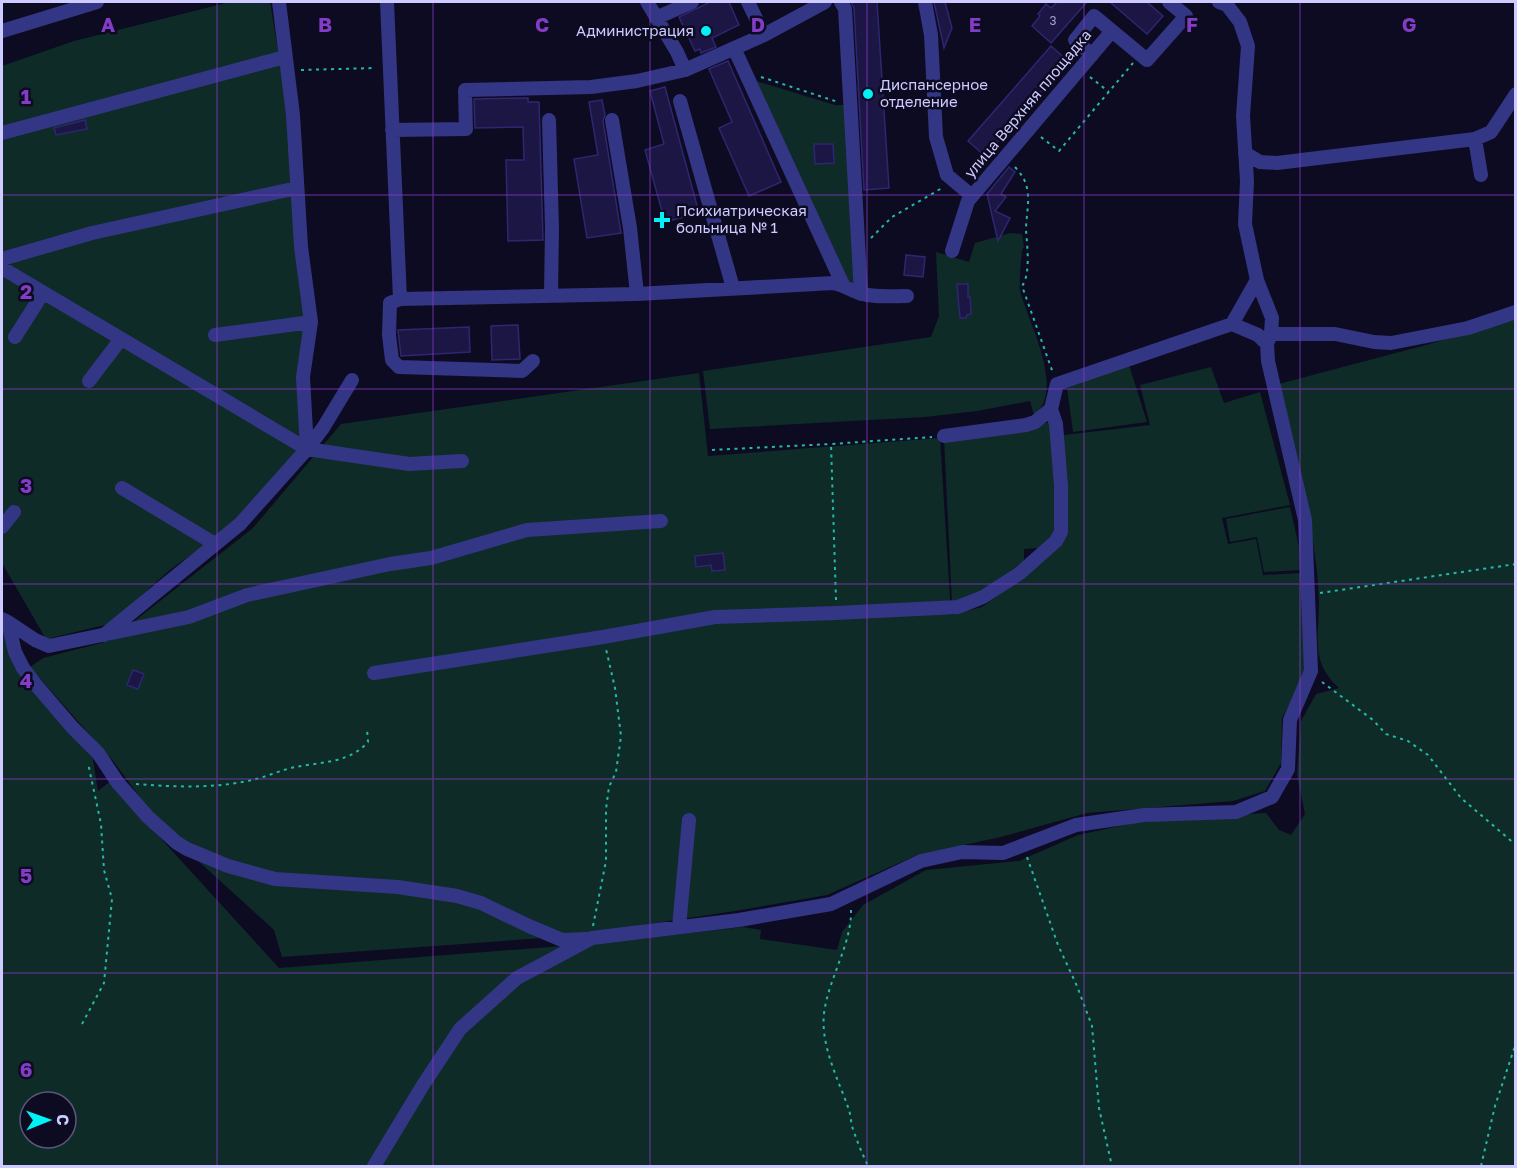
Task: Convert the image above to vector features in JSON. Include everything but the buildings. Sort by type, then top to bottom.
[{"type":"street","points":[[2,31],[97,2]]},
{"type":"street","points":[[279,2],[293,115],[301,247],[311,322],[303,377],[307,450]]},
{"type":"street","points":[[387,2],[400,299]]},
{"type":"street","points":[[646,2],[677,52],[685,70]]},
{"type":"street","points":[[656,18],[692,2]]},
{"type":"street","points":[[748,2],[764,35]]},
{"type":"street","points":[[392,130],[466,129],[465,90],[591,87],[637,81],[685,70],[764,35],[825,2]]},
{"type":"street","points":[[841,2],[845,9],[861,294]]},
{"type":"street","points":[[925,2],[931,35],[936,137],[947,175],[972,196]]},
{"type":"street","points":[[1140,54],[1147,60],[1186,16],[1169,2]]},
{"type":"street","points":[[5,621],[23,668],[72,727],[98,753],[118,783],[148,817],[177,843],[228,866],[274,879],[398,887],[457,896],[481,903],[562,940],[739,920],[831,904],[921,861],[962,852],[1003,853],[1076,825],[1144,815],[1236,812],[1272,797],[1288,769],[1290,720],[1311,671],[1305,520],[1268,361],[1272,318],[1257,280],[1245,224],[1247,181],[1243,116],[1248,46],[1240,22],[1227,5],[1220,2]]},
{"type":"street","points":[[1092,55],[1075,40],[1094,16],[1112,31]]},
{"type":"street","name":"улица Верхняя площадка","points":[[952,251],[968,201],[1112,31],[1140,54]]},
{"type":"street","points":[[734,48],[843,285],[849,290],[873,297],[908,296]]},
{"type":"street","points":[[2,133],[286,62]]},
{"type":"street","points":[[1245,153],[1260,162],[1277,163],[1475,139],[1491,132],[1515,94]]},
{"type":"street","points":[[680,101],[733,288]]},
{"type":"street","points":[[549,120],[551,296]]},
{"type":"street","points":[[612,120],[630,228],[637,294]]},
{"type":"street","points":[[1475,139],[1481,175]]},
{"type":"street","points":[[2,259],[92,233],[297,188]]},
{"type":"street","points":[[2,268],[307,450],[410,464],[462,460]]},
{"type":"street","points":[[374,673],[603,637],[715,616],[836,614],[958,607],[983,597],[1020,573],[1056,541],[1061,532],[1062,486],[1056,424],[1052,409],[1057,384],[1232,324],[1257,280]]},
{"type":"street","points":[[532,361],[522,371],[399,368],[392,360],[389,335],[390,303],[400,299],[637,294],[833,283],[843,285]]},
{"type":"street","points":[[15,337],[43,293]]},
{"type":"street","points":[[1232,324],[1269,339],[1335,334],[1391,343],[1468,328],[1515,312]]},
{"type":"street","points":[[214,335],[311,322]]},
{"type":"street","points":[[89,381],[121,339]]},
{"type":"street","points":[[104,635],[240,524],[307,450],[352,380]]},
{"type":"street","points":[[944,436],[1026,425],[1035,422],[1052,409]]},
{"type":"street","points":[[122,488],[215,544]]},
{"type":"street","points":[[2,527],[14,512]]},
{"type":"street","points":[[5,621],[35,640],[50,646],[189,617],[247,596],[390,564],[431,558],[527,530],[661,520]]},
{"type":"street","points":[[679,927],[689,820]]},
{"type":"street","points":[[374,1167],[460,1029],[517,978],[592,938]]},
{"type":"path","points":[[1030,128],[1059,151],[1140,54]]},
{"type":"path","points":[[286,62],[306,71],[390,68]]},
{"type":"path","points":[[1080,69],[1109,92]]},
{"type":"path","points":[[744,71],[835,102],[850,100]]},
{"type":"path","points":[[1005,156],[1023,176],[1027,189],[1028,256],[1025,281],[1022,286],[1057,384]]},
{"type":"path","points":[[859,252],[892,217],[933,192],[956,183]]},
{"type":"path","points":[[712,450],[944,436]]},
{"type":"path","points":[[831,444],[836,614]]},
{"type":"path","points":[[1308,595],[1515,564]]},
{"type":"path","points":[[592,938],[593,921],[606,861],[606,809],[609,787],[616,772],[621,736],[615,688],[603,637]]},
{"type":"path","points":[[1311,671],[1330,690],[1373,720],[1386,734],[1408,741],[1428,755],[1461,798],[1515,845]]},
{"type":"path","points":[[118,783],[217,786],[255,780],[291,768],[352,756],[368,742],[367,729]]},
{"type":"path","points":[[82,1024],[105,983],[112,899],[105,870],[101,824],[87,759]]},
{"type":"path","points":[[1024,845],[1058,945],[1092,1026],[1099,1108],[1111,1162]]},
{"type":"path","points":[[851,895],[852,926],[837,965],[825,1009],[825,1035],[834,1070],[850,1113],[853,1131],[868,1167]]},
{"type":"path","points":[[1481,1167],[1495,1106],[1515,1043]]},
{"type":"green space","points":[[230,2],[270,2],[289,116],[308,331],[297,452],[237,523],[171,569],[109,624],[46,639],[2,563],[2,66],[74,41]]},
{"type":"green space","points":[[756,81],[835,105],[846,105],[855,283],[851,287]]},
{"type":"green space","points":[[1010,233],[1022,234],[1024,247],[1020,291],[1040,348],[1046,378],[1043,404],[1034,415],[1030,401],[977,411],[925,417],[710,429],[703,371],[931,337],[939,316],[936,252],[969,262],[975,243]]},
{"type":"green space","points":[[1515,319],[1515,1166],[2,1166],[2,627],[92,754],[98,791],[113,779],[144,820],[279,968],[602,943],[743,927],[761,930],[760,939],[837,950],[842,932],[863,905],[926,870],[1019,861],[1078,835],[1143,821],[1266,813],[1279,830],[1291,835],[1305,814],[1297,775],[1301,721],[1316,694],[1339,688],[1324,669],[1320,659],[1318,648],[1319,602],[1314,547],[1303,493],[1275,385]]},
{"type":"green space","points":[[1129,365],[1147,422],[1073,432],[1067,388]]},
{"type":"green space","points":[[1211,367],[1224,403],[1260,392],[1290,505],[1222,518],[1228,544],[1256,539],[1263,575],[1302,573],[1308,671],[1282,718],[1281,763],[1265,791],[1233,801],[1087,813],[1001,837],[917,855],[827,895],[735,911],[570,936],[282,957],[274,930],[163,829],[114,762],[30,667],[43,658],[109,641],[253,528],[341,424],[699,373],[708,456],[940,438],[951,615],[982,607],[1025,576],[1064,536],[1064,435],[1150,425],[1140,385]]},
{"type":"green space","points":[[1052,422],[1058,520],[1053,534],[1038,548],[1024,549],[1024,561],[983,591],[952,603],[944,439]]},
{"type":"green space","points":[[1290,507],[1299,547],[1300,570],[1264,572],[1257,537],[1230,542],[1226,519]]},
{"type":"place","name":"Администрация","points":[[706,31]]},
{"type":"place","name":"Диспансерное отделение","points":[[868,94]]},
{"type":"place","name":"Психиатрическая больница № 1","points":[[662,220]]}]
